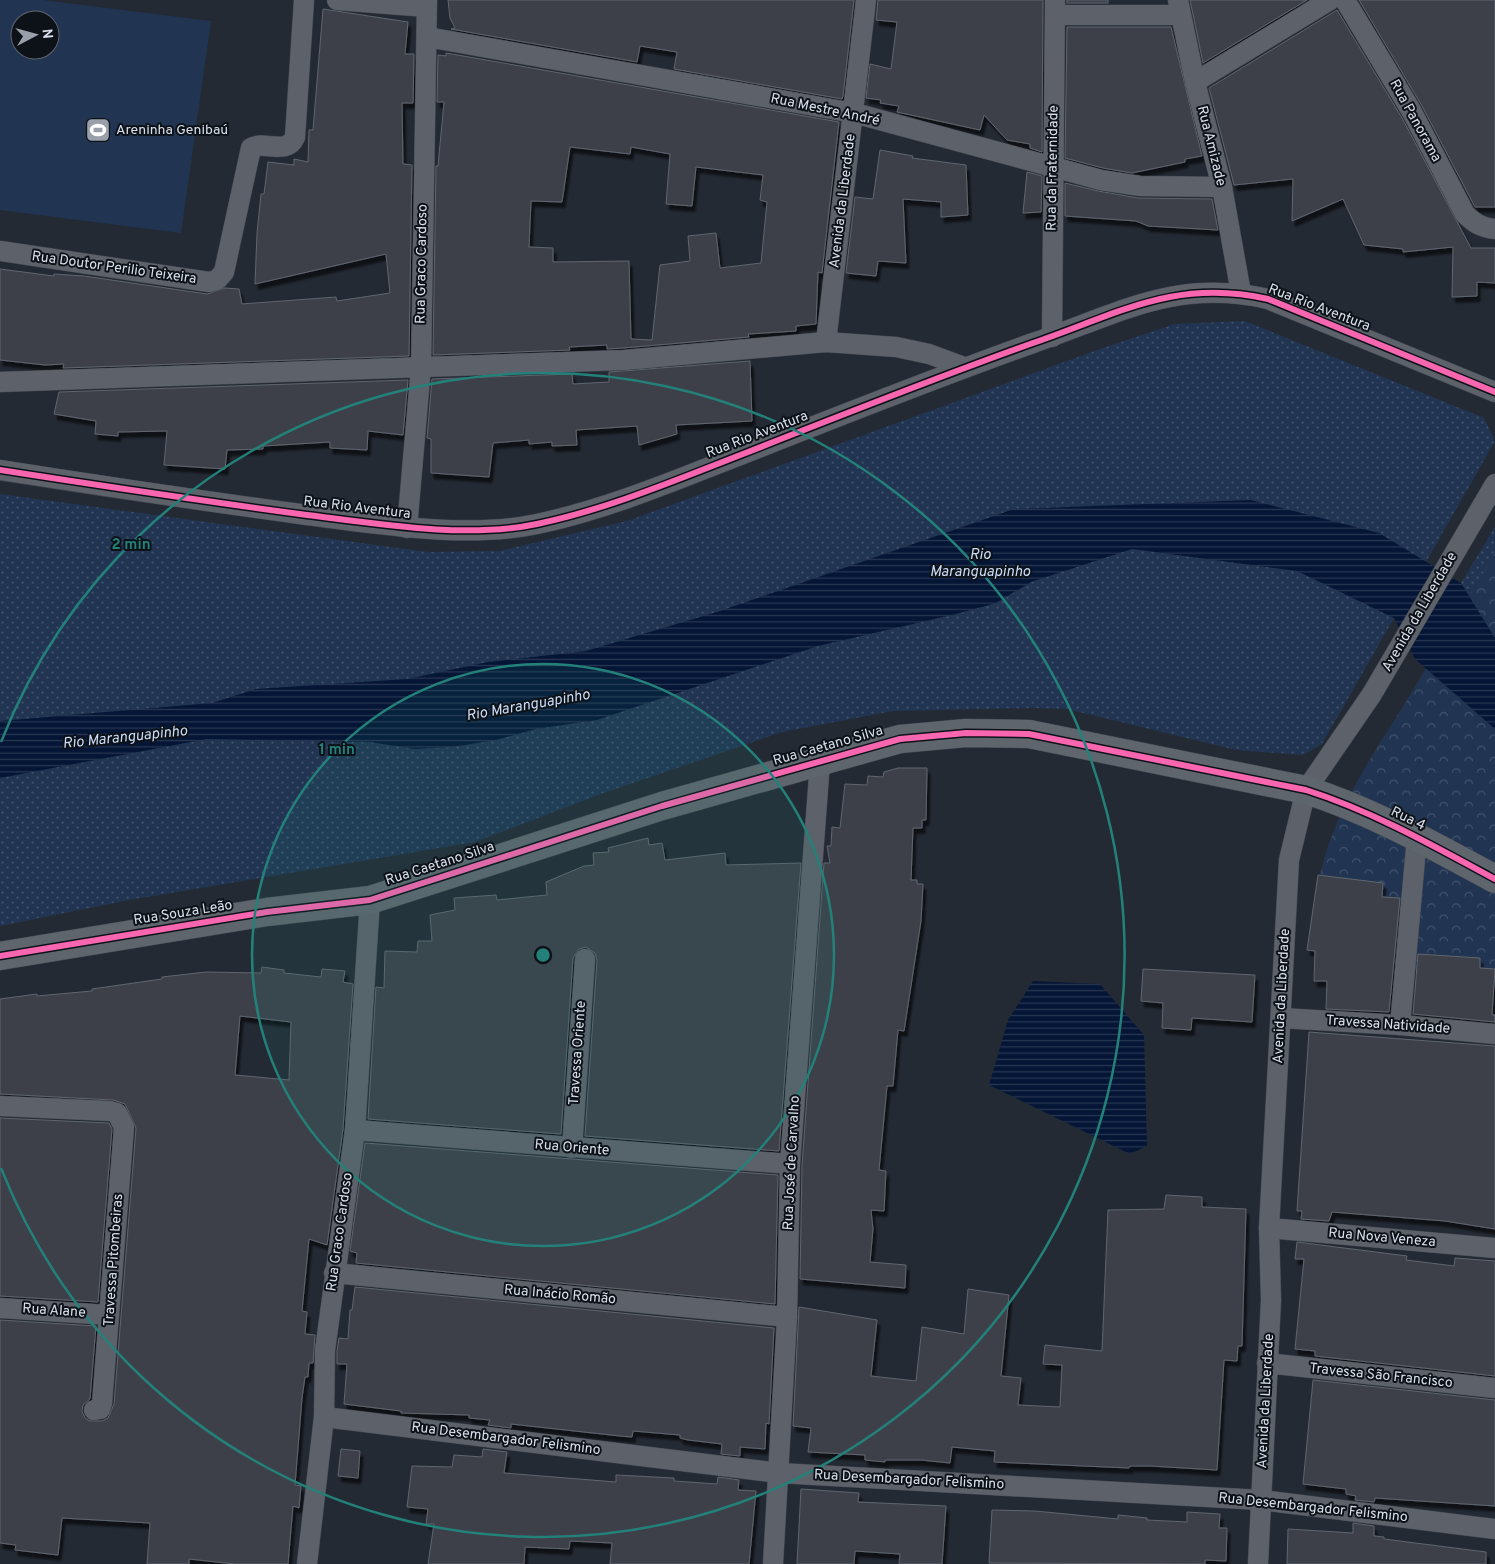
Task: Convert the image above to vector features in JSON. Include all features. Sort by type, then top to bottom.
[{"type":"main road","name":"Rua Caetano Silva","points":[[370,900],[662,806],[900,740],[966,733],[1029,734],[1306,790]]},
{"type":"main road","name":"Rua 4","points":[[1306,790],[1337,800],[1417,837],[1495,879]]},
{"type":"main road","name":"Rua Souza Leão","points":[[0,956],[267,912],[370,900]]},
{"type":"street","name":"Rua Doutor Perilio Teixeira","points":[[0,251],[209,282],[217,280],[224,272],[251,148],[261,145],[281,148],[288,146],[295,137],[304,0]]},
{"type":"street","points":[[337,0],[427,4]]},
{"type":"street","name":"Avenida da Liberdade","points":[[826,342],[866,0]]},
{"type":"street","points":[[1195,82],[1330,0]]},
{"type":"street","name":"Rua Panorama","points":[[1345,0],[1412,112],[1465,214],[1474,223],[1486,228],[1495,229]]},
{"type":"street","name":"Rua Graco Cardoso","points":[[408,528],[421,367],[427,4]]},
{"type":"street","points":[[1055,8],[1180,7]]},
{"type":"street","name":"Rua Amizade","points":[[1180,7],[1195,82],[1222,187],[1241,293]]},
{"type":"street","name":"Rua da Fraternidade","points":[[1052,337],[1052,167],[1055,8]]},
{"type":"street","name":"Rua Mestre André","points":[[427,37],[854,113],[1101,180],[1140,186],[1222,187]]},
{"type":"street","name":"Rua Rio Aventura","points":[[0,470],[148,493],[408,528],[492,529],[534,525],[646,492],[964,367],[1052,337],[1140,303],[1176,294],[1212,291],[1241,293],[1268,299],[1495,392]]},
{"type":"street","points":[[0,382],[624,360],[826,342],[896,347],[929,354],[964,367]]},
{"type":"street","name":"Avenida da Liberdade","points":[[1258,1564],[1271,1300],[1270,1228],[1289,860],[1306,790],[1372,694],[1495,484]]},
{"type":"street","name":"Rua José de Carvalho","points":[[774,1564],[787,1317],[790,1164],[820,762]]},
{"type":"street","points":[[1400,1025],[1417,837]]},
{"type":"street","name":"Rua Graco Cardoso","points":[[307,1564],[324,1417],[325,1350],[355,1130],[370,900]]},
{"type":"street","name":"Travessa Oriente","points":[[572,1148],[584,959]]},
{"type":"street","name":"Travessa Natividade","points":[[1281,1018],[1400,1025],[1495,1034]]},
{"type":"street","name":"Travessa Pitombeiras","points":[[0,1106],[117,1113],[124,1127],[102,1403],[100,1408],[94,1410]]},
{"type":"street","name":"Rua Oriente","points":[[355,1130],[790,1164]]},
{"type":"street","name":"Rua Nova Veneza","points":[[1270,1228],[1495,1248]]},
{"type":"street","name":"Rua Inácio Romão","points":[[334,1274],[787,1317]]},
{"type":"street","name":"Rua Alane","points":[[0,1308],[109,1315]]},
{"type":"street","name":"Travessa São Francisco","points":[[1268,1363],[1495,1388]]},
{"type":"street","name":"Rua Desembargador Felismino","points":[[324,1417],[779,1473],[1261,1500],[1495,1529]]},
{"type":"green space","name":"Areninha Genibaú","points":[[0,0],[42,0],[211,21],[181,233],[0,210]]},
{"type":"green space","points":[[1245,321],[1484,418],[1495,441],[1322,744],[1303,755],[1236,750],[1067,709],[893,711],[782,732],[598,795],[475,842],[129,900],[0,926],[0,494],[428,552],[499,551],[627,521],[1103,348],[1175,324]]},
{"type":"green space","points":[[1495,527],[1495,638],[1461,583]]},
{"type":"green space","points":[[1495,553],[1495,983],[1405,968],[1314,929],[1316,896],[1322,866],[1344,808],[1373,754]]},
{"type":"water","name":"Rio Maranguapinho","points":[[1251,500],[1379,533],[1461,583],[1495,638],[1495,729],[1415,659],[1394,618],[1297,571],[1132,549],[1031,582],[996,603],[818,646],[597,720],[536,729],[496,740],[452,747],[415,749],[370,742],[207,739],[0,778],[0,721],[212,703],[256,689],[407,679],[488,662],[586,651],[720,611],[1014,509]]},
{"type":"water","points":[[1033,981],[1100,984],[1144,1035],[1147,1146],[1130,1154],[989,1085],[1008,1020]]},
{"type":"building","points":[[448,0],[854,0],[843,96],[842,99],[674,69],[677,52],[640,46],[637,62],[451,29],[455,28],[450,18]]},
{"type":"building","points":[[878,0],[1043,0],[1042,152],[1030,148],[1030,144],[1007,140],[984,115],[980,130],[897,112],[899,106],[880,103],[881,100],[866,98],[870,64],[891,69],[897,22],[876,20]]},
{"type":"building","points":[[1067,0],[1108,0],[1108,3],[1067,3]]},
{"type":"building","points":[[1190,0],[1307,0],[1203,63]]},
{"type":"building","points":[[1359,0],[1495,0],[1495,207],[1475,207],[1422,106]]},
{"type":"building","points":[[323,9],[408,22],[405,54],[414,54],[413,103],[402,103],[403,164],[412,165],[409,356],[63,368],[64,364],[45,365],[0,360],[0,269],[54,276],[54,274],[84,276],[207,294],[225,288],[239,289],[242,304],[336,297],[337,301],[390,293],[386,254],[255,284],[261,194],[264,194],[268,162],[294,165],[294,159],[308,162],[309,130],[313,130]]},
{"type":"building","points":[[1337,10],[1402,118],[1471,248],[1495,248],[1495,283],[1477,282],[1477,296],[1452,297],[1453,247],[1403,252],[1403,249],[1364,245],[1343,199],[1292,221],[1293,179],[1234,185],[1209,88]]},
{"type":"building","points":[[1067,27],[1171,27],[1202,156],[1185,159],[1185,162],[1132,173],[1065,158]]},
{"type":"building","points":[[446,53],[839,122],[822,273],[818,272],[816,324],[796,326],[796,331],[748,334],[749,337],[623,348],[607,349],[607,345],[569,347],[570,350],[433,355],[436,166],[438,166],[444,102],[437,102],[438,55],[446,56]],"holes":[[[570,147],[630,154],[631,147],[670,154],[666,204],[692,206],[696,167],[763,175],[760,200],[767,202],[761,263],[720,268],[716,233],[688,236],[690,261],[660,265],[652,340],[631,339],[629,261],[553,262],[553,248],[529,247],[531,201],[562,202]]]},
{"type":"building","points":[[880,150],[913,156],[912,158],[966,165],[968,215],[941,217],[941,202],[903,199],[906,263],[878,261],[876,276],[846,273],[855,197],[873,199]]},
{"type":"building","points":[[1027,172],[1042,176],[1041,212],[1023,213]]},
{"type":"building","points":[[1065,183],[1138,198],[1212,199],[1218,230],[1148,226],[1136,221],[1065,216]]},
{"type":"building","points":[[750,361],[752,421],[676,425],[677,434],[639,445],[637,426],[576,430],[577,445],[552,446],[552,442],[529,444],[529,440],[493,443],[489,477],[431,473],[431,439],[427,438],[432,379],[572,374],[573,384],[609,382],[609,372]]},
{"type":"building","points":[[408,380],[403,435],[368,431],[367,450],[330,448],[330,442],[263,446],[263,449],[227,450],[225,469],[164,465],[167,431],[118,432],[118,436],[95,434],[96,421],[54,414],[59,392]]},
{"type":"building","points":[[898,768],[927,768],[926,820],[922,820],[922,828],[913,828],[911,880],[917,880],[917,884],[923,884],[921,921],[904,1031],[898,1030],[893,1086],[887,1086],[879,1170],[886,1171],[884,1211],[871,1210],[873,1229],[870,1262],[906,1265],[905,1288],[800,1279],[802,1165],[824,863],[830,863],[827,846],[831,846],[832,827],[840,828],[845,784],[867,785],[868,776],[883,777],[884,772]]},
{"type":"building","points":[[648,838],[649,845],[662,843],[665,860],[725,853],[726,865],[801,863],[779,1151],[585,1136],[597,960],[595,953],[586,947],[579,949],[573,958],[561,1134],[368,1119],[376,987],[384,988],[385,951],[417,952],[418,941],[432,941],[430,915],[455,910],[454,898],[496,895],[497,900],[547,895],[546,882],[584,866],[594,865],[593,853],[609,852],[608,848]]},
{"type":"building","points":[[1318,875],[1383,883],[1382,897],[1400,898],[1389,1012],[1326,1009],[1327,981],[1314,981],[1315,951],[1307,950]]},
{"type":"building","points":[[1418,954],[1480,958],[1480,968],[1495,969],[1492,1015],[1495,1015],[1495,1022],[1413,1014]]},
{"type":"building","points":[[262,967],[284,970],[284,973],[321,977],[322,969],[345,971],[343,982],[353,984],[343,1129],[327,1245],[309,1239],[302,1311],[307,1312],[305,1334],[315,1335],[313,1363],[309,1363],[308,1377],[305,1377],[302,1398],[295,1485],[301,1486],[299,1508],[293,1506],[288,1564],[235,1564],[189,1559],[189,1564],[147,1564],[150,1523],[62,1518],[58,1555],[15,1550],[16,1545],[0,1543],[0,1320],[96,1326],[90,1399],[83,1405],[82,1411],[85,1418],[90,1421],[102,1421],[108,1418],[114,1404],[136,1128],[125,1104],[113,1100],[0,1094],[0,999],[37,994],[37,996],[92,991],[92,989],[162,979],[162,977],[206,972],[261,973]],"holes":[[[240,1016],[291,1022],[289,1080],[235,1075]]]},
{"type":"building","points":[[1143,969],[1255,975],[1252,1022],[1192,1018],[1191,1030],[1162,1028],[1163,1003],[1141,1001]]},
{"type":"building","points":[[1309,1032],[1495,1046],[1495,1229],[1445,1221],[1332,1212],[1329,1221],[1301,1219],[1302,1211],[1297,1211]]},
{"type":"building","points":[[0,1118],[109,1123],[112,1129],[98,1302],[0,1296]]},
{"type":"building","points":[[365,1143],[778,1175],[775,1304],[356,1263],[357,1253],[350,1251]]},
{"type":"building","points":[[1166,1195],[1202,1197],[1202,1207],[1246,1209],[1242,1346],[1238,1346],[1237,1361],[1224,1360],[1217,1470],[1150,1466],[1130,1466],[1129,1468],[994,1462],[995,1451],[952,1447],[950,1463],[921,1460],[885,1460],[885,1462],[865,1460],[865,1455],[808,1452],[811,1428],[793,1426],[799,1307],[877,1320],[871,1376],[916,1381],[922,1327],[964,1334],[968,1289],[1009,1295],[1001,1376],[1021,1378],[1018,1405],[1060,1407],[1062,1365],[1043,1364],[1045,1345],[1102,1351],[1108,1210],[1164,1209]]},
{"type":"building","points":[[1297,1242],[1407,1256],[1406,1260],[1454,1266],[1455,1258],[1495,1261],[1495,1376],[1315,1356],[1315,1351],[1295,1349],[1304,1259],[1295,1259]]},
{"type":"building","points":[[355,1287],[774,1328],[769,1424],[766,1423],[765,1449],[740,1447],[740,1456],[721,1454],[722,1444],[688,1440],[680,1438],[680,1435],[633,1431],[632,1437],[511,1424],[511,1428],[488,1425],[490,1420],[469,1418],[469,1415],[401,1413],[401,1411],[344,1404],[347,1364],[337,1364],[337,1351],[339,1338],[348,1339],[350,1310],[352,1310]]},
{"type":"building","points":[[1313,1380],[1495,1400],[1495,1506],[1375,1498],[1374,1502],[1355,1500],[1356,1496],[1346,1494],[1346,1489],[1303,1484]]},
{"type":"building","points":[[341,1449],[360,1451],[358,1478],[338,1476]]},
{"type":"building","points":[[483,1449],[507,1452],[504,1473],[616,1482],[616,1475],[674,1478],[674,1481],[717,1484],[718,1477],[739,1480],[738,1490],[756,1491],[749,1564],[610,1564],[612,1543],[570,1541],[569,1549],[525,1547],[524,1564],[428,1564],[434,1524],[426,1524],[428,1509],[407,1507],[412,1466],[452,1467],[454,1455],[482,1457]]},
{"type":"building","points":[[801,1489],[859,1493],[858,1502],[946,1506],[942,1564],[899,1564],[900,1554],[855,1551],[854,1564],[797,1564]]},
{"type":"building","points":[[992,1510],[1035,1511],[1118,1519],[1118,1515],[1147,1518],[1147,1520],[1187,1522],[1187,1512],[1220,1514],[1219,1528],[1227,1528],[1226,1561],[1205,1560],[1205,1564],[989,1563]]},
{"type":"building","points":[[1353,1523],[1374,1526],[1374,1536],[1384,1537],[1384,1539],[1486,1552],[1486,1564],[1287,1564],[1288,1529],[1353,1533]]},
{"type":"cycle path","points":[[0,470],[115,488],[393,526],[452,530],[510,528],[563,518],[641,493],[923,383],[1120,311],[1175,296],[1204,293],[1235,294],[1268,299],[1495,392]]},
{"type":"cycle path","points":[[0,956],[267,912],[370,900],[662,806],[900,739],[966,733],[1029,734],[1306,790],[1331,798],[1379,819],[1495,879]]},
{"type":"place","name":"Areninha Genibaú","points":[[98,130]]}]
